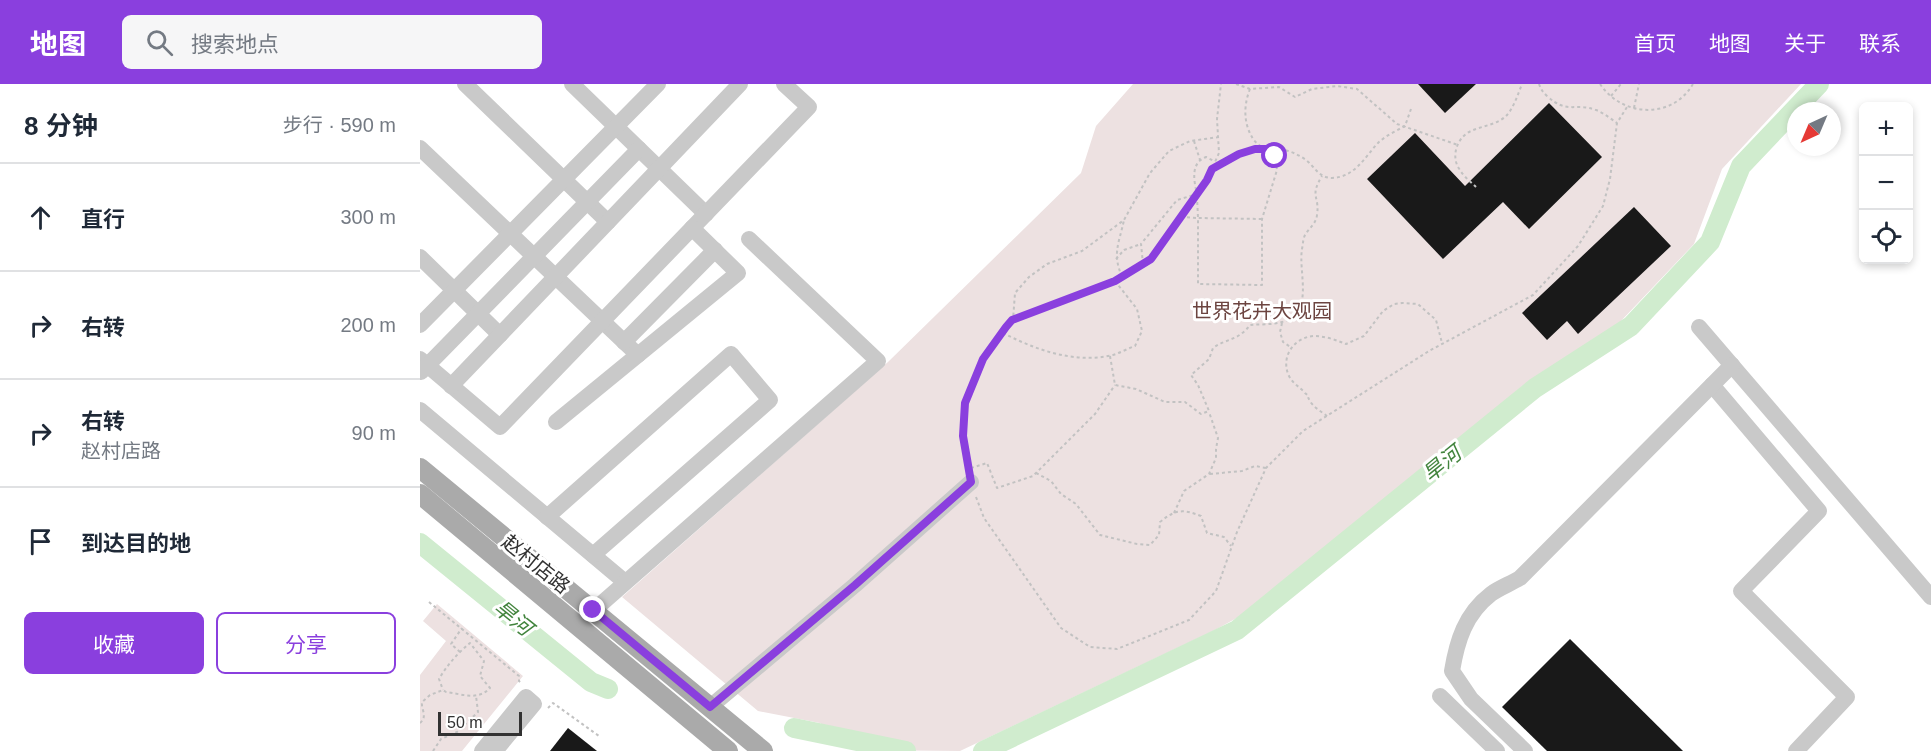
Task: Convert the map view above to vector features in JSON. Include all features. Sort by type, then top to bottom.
[{"type":"main road","name":"赵村店路","points":[[420,468],[763,751]]},
{"type":"main road","name":"赵村店路","points":[[420,494],[728,751]]},
{"type":"street","points":[[465,84],[608,222]]},
{"type":"street","points":[[572,84],[706,214]]},
{"type":"street","points":[[420,325],[658,84]]},
{"type":"street","points":[[451,386],[740,84]]},
{"type":"street","points":[[639,149],[478,313],[422,366],[451,386],[500,427],[809,107],[784,84]]},
{"type":"street","points":[[420,148],[638,355]]},
{"type":"street","points":[[556,423],[738,273],[692,228]]},
{"type":"street","points":[[593,610],[878,361],[749,239]]},
{"type":"street","points":[[624,342],[715,250]]},
{"type":"street","points":[[420,257],[500,334]]},
{"type":"street","points":[[1699,327],[1931,597]]},
{"type":"street","points":[[547,517],[731,354],[770,400],[593,555]]},
{"type":"street","points":[[1526,751],[1471,699],[1452,671],[1457,641],[1468,618],[1491,594],[1520,578],[1732,365]]},
{"type":"street","points":[[1712,385],[1820,511],[1741,591],[1847,697],[1796,751]]},
{"type":"street","points":[[420,410],[626,582]]},
{"type":"street","points":[[710,707],[855,585],[970,475]]},
{"type":"street","points":[[1440,696],[1497,751]]},
{"type":"street","points":[[482,751],[526,697],[534,704],[495,751]]},
{"type":"path","points":[[1012,320],[1115,281],[1151,259],[1197,194],[1219,153],[1217,119],[1221,84]]},
{"type":"path","points":[[1236,84],[1250,89],[1279,87],[1295,97],[1312,89],[1337,86],[1357,89],[1397,124],[1458,145]]},
{"type":"path","points":[[1476,187],[1458,169],[1456,154],[1459,140],[1469,132],[1507,116],[1522,84]]},
{"type":"path","points":[[1539,84],[1540,89],[1557,105],[1567,108],[1586,107],[1599,111],[1617,123]]},
{"type":"path","points":[[1600,84],[1610,96],[1627,107],[1644,111],[1661,109],[1676,102],[1689,91],[1693,84]]},
{"type":"path","points":[[1610,96],[1621,84]]},
{"type":"path","points":[[1634,109],[1639,84]]},
{"type":"path","points":[[1215,162],[1206,157],[1200,160],[1197,163],[1194,178],[1198,218],[1197,285],[1262,285],[1262,219],[1277,170],[1275,156],[1252,139],[1245,114],[1250,89]]},
{"type":"path","points":[[1124,220],[1082,251],[1047,264],[1015,293],[1012,320],[983,359],[965,403],[963,436],[970,475],[984,518],[1061,628],[1090,647],[1117,649],[1189,620],[1216,591],[1232,546],[1266,468],[1303,431],[1442,344],[1533,295],[1578,246],[1603,206],[1610,179],[1617,123],[1627,107]]},
{"type":"path","points":[[1212,169],[1239,154],[1255,149],[1266,149],[1292,153],[1306,160],[1322,176],[1331,178],[1348,174],[1363,162],[1379,142],[1405,126],[1411,109]]},
{"type":"path","points":[[1122,277],[1116,259],[1124,220],[1149,173],[1169,151],[1194,141],[1218,138]]},
{"type":"path","points":[[1194,141],[1200,160]]},
{"type":"path","points":[[1209,474],[1216,458],[1215,449],[1218,438],[1198,385],[1191,375],[1209,359],[1213,348],[1235,339],[1250,325],[1283,322],[1295,315],[1303,303],[1302,252],[1305,236],[1316,220],[1318,209],[1315,188],[1322,176]]},
{"type":"path","points":[[1116,259],[1124,250],[1142,244],[1177,200],[1197,194]]},
{"type":"path","points":[[1181,217],[1262,219]]},
{"type":"path","points":[[1142,244],[1143,264]]},
{"type":"path","points":[[1002,333],[1058,355],[1082,358],[1110,356],[1135,346],[1142,331],[1137,309],[1115,281]]},
{"type":"path","points":[[1328,416],[1310,402],[1308,395],[1289,376],[1286,358],[1300,340],[1313,336],[1325,337],[1346,344],[1364,336],[1383,311],[1394,304],[1402,303],[1418,304],[1436,320],[1442,344]]},
{"type":"path","points":[[1283,322],[1280,332],[1283,342],[1292,348]]},
{"type":"path","points":[[970,475],[987,463],[997,488],[1036,473],[1095,414],[1115,386],[1110,356]]},
{"type":"path","points":[[1115,386],[1136,389],[1165,402],[1185,402],[1201,414],[1209,411]]},
{"type":"path","points":[[1174,513],[1184,491],[1209,474],[1242,471],[1255,466],[1266,468]]},
{"type":"path","points":[[1036,473],[1051,481],[1060,494],[1076,504],[1101,535],[1137,544],[1150,544],[1159,535],[1160,522],[1170,513],[1185,510],[1201,516],[1207,533],[1224,537],[1232,546]]},
{"type":"path","points":[[429,602],[519,676],[519,681],[525,687]]},
{"type":"path","points":[[460,652],[451,644],[462,628]]},
{"type":"path","points":[[420,723],[425,713],[421,702],[424,698],[443,690],[476,696],[490,688],[480,676],[484,661],[470,643],[447,666],[440,679],[443,690]]},
{"type":"path","points":[[433,751],[441,739],[458,732],[478,712],[476,696]]},
{"type":"path","points":[[541,702],[548,708],[554,703],[599,736]]},
{"type":"green space","name":"世界花卉大观园","points":[[1133,84],[1801,84],[1722,169],[1694,244],[1620,322],[1521,387],[1282,593],[1215,630],[960,751],[852,750],[820,723],[758,711],[622,597],[888,362],[1081,173],[1096,126]]},
{"type":"green space","points":[[437,604],[523,676],[462,751],[420,751],[420,675],[446,641],[423,621]]},
{"type":"building","points":[[1418,84],[1476,84],[1445,113]]},
{"type":"building","points":[[1549,103],[1602,157],[1529,229],[1503,202],[1443,259],[1367,179],[1415,133],[1465,186]]},
{"type":"building","points":[[1634,207],[1671,246],[1578,334],[1567,321],[1547,340],[1522,313]]},
{"type":"building","points":[[1570,639],[1683,751],[1547,751],[1502,707]]},
{"type":"building","points":[[568,728],[597,751],[550,751]]},
{"type":"waterway","name":"旱河","points":[[983,751],[1237,630],[1535,388],[1631,326],[1710,242],[1741,166],[1819,84]]},
{"type":"waterway","name":"旱河","points":[[420,543],[591,682],[608,689]]},
{"type":"waterway","name":"旱河","points":[[794,728],[906,751]]},
{"type":"route","points":[[593,610],[710,707],[855,585],[971,482],[963,436],[965,403],[983,359],[1012,320],[1115,281],[1151,259],[1207,180],[1212,169],[1239,154],[1255,149],[1266,149],[1275,156]]}]
